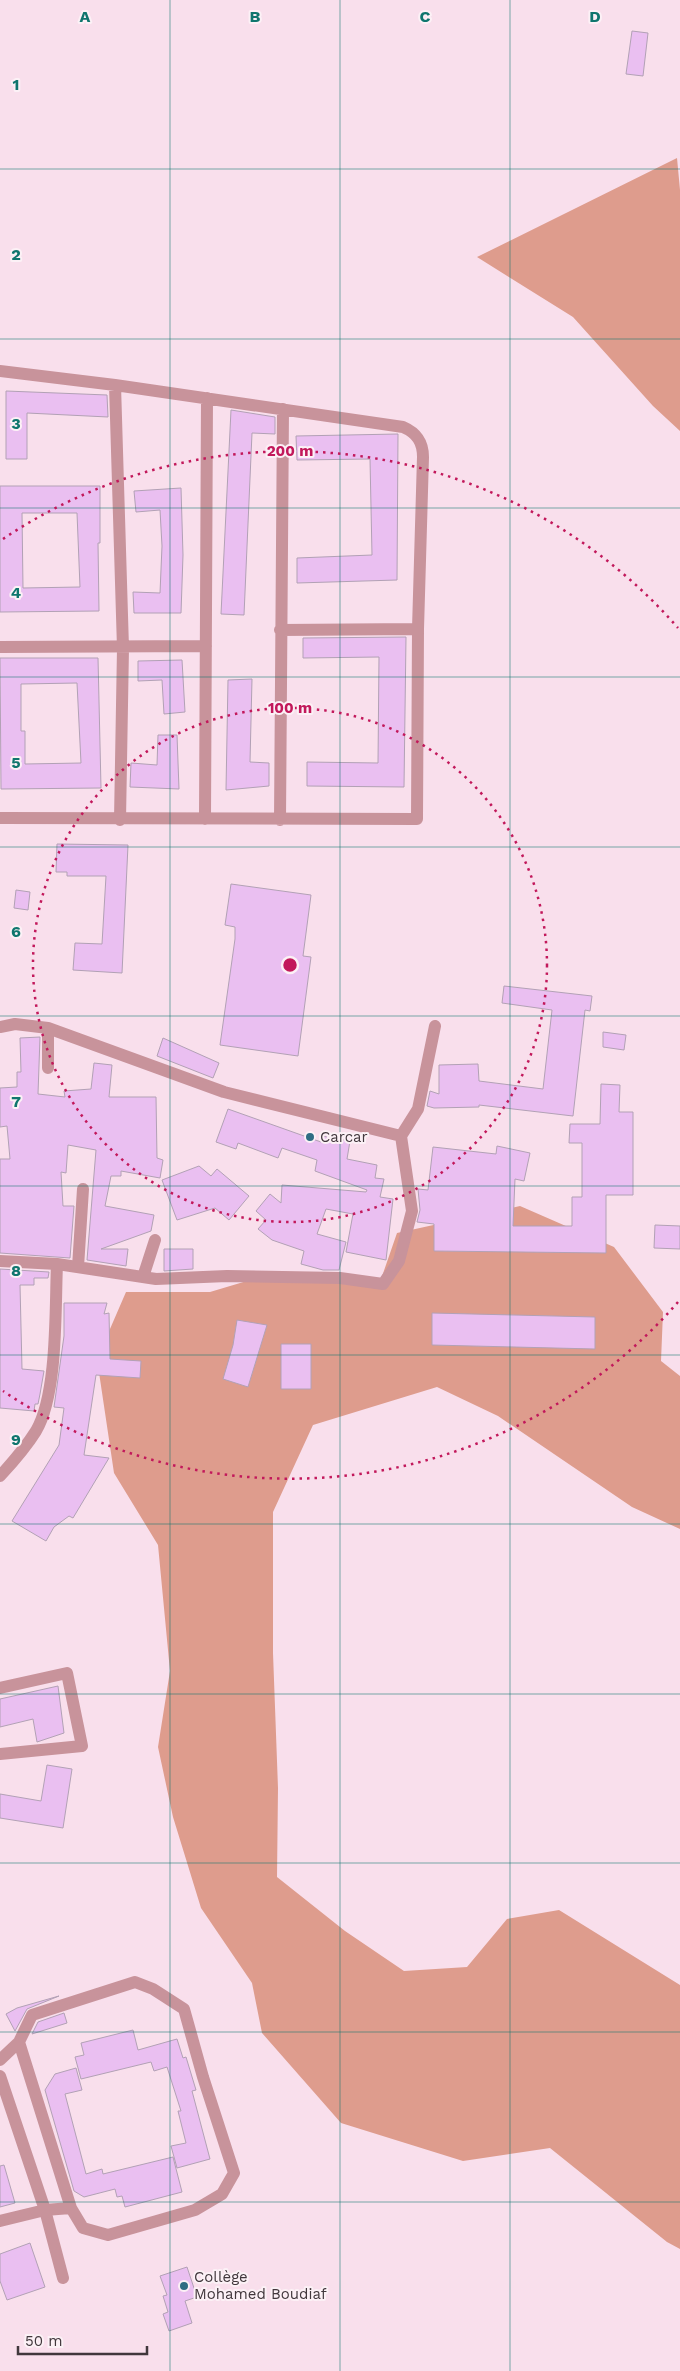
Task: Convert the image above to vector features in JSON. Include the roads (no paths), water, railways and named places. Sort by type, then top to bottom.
[{"type":"street","points":[[0,371],[115,385],[403,427],[410,430],[421,442],[423,457],[418,628],[417,819],[120,820],[0,818]]},
{"type":"street","points":[[115,385],[123,648],[120,820]]},
{"type":"street","points":[[205,819],[207,398]]},
{"type":"street","points":[[280,820],[280,630],[284,409]]},
{"type":"street","points":[[280,630],[418,628]]},
{"type":"street","points":[[0,647],[123,648],[206,646]]},
{"type":"street","points":[[0,1027],[15,1024],[48,1028],[224,1092],[401,1136]]},
{"type":"street","points":[[0,1261],[57,1264],[156,1279],[227,1276],[340,1278],[384,1284],[400,1261],[412,1211],[401,1136],[418,1109],[435,1026]]},
{"type":"street","points":[[48,1028],[48,1068]]},
{"type":"street","points":[[78,1267],[83,1190]]},
{"type":"street","points":[[143,1277],[155,1240]]},
{"type":"street","points":[[0,1476],[37,1430],[48,1398],[54,1345],[57,1264]]},
{"type":"street","points":[[0,1688],[67,1673],[82,1746],[0,1754]]},
{"type":"street","points":[[0,2060],[18,2042],[32,2015],[135,1982],[153,1989],[184,2009],[203,2077],[234,2173],[222,2194],[195,2210],[108,2235],[83,2228],[71,2208],[18,2042]]},
{"type":"street","points":[[0,2076],[45,2210],[63,2278]]},
{"type":"street","points":[[0,2221],[45,2210],[71,2208]]},
{"type":"place","name":"Carcar","points":[[310,1137]]},
{"type":"place","name":"Collège Mohamed Boudiaf","points":[[184,2286]]}]
